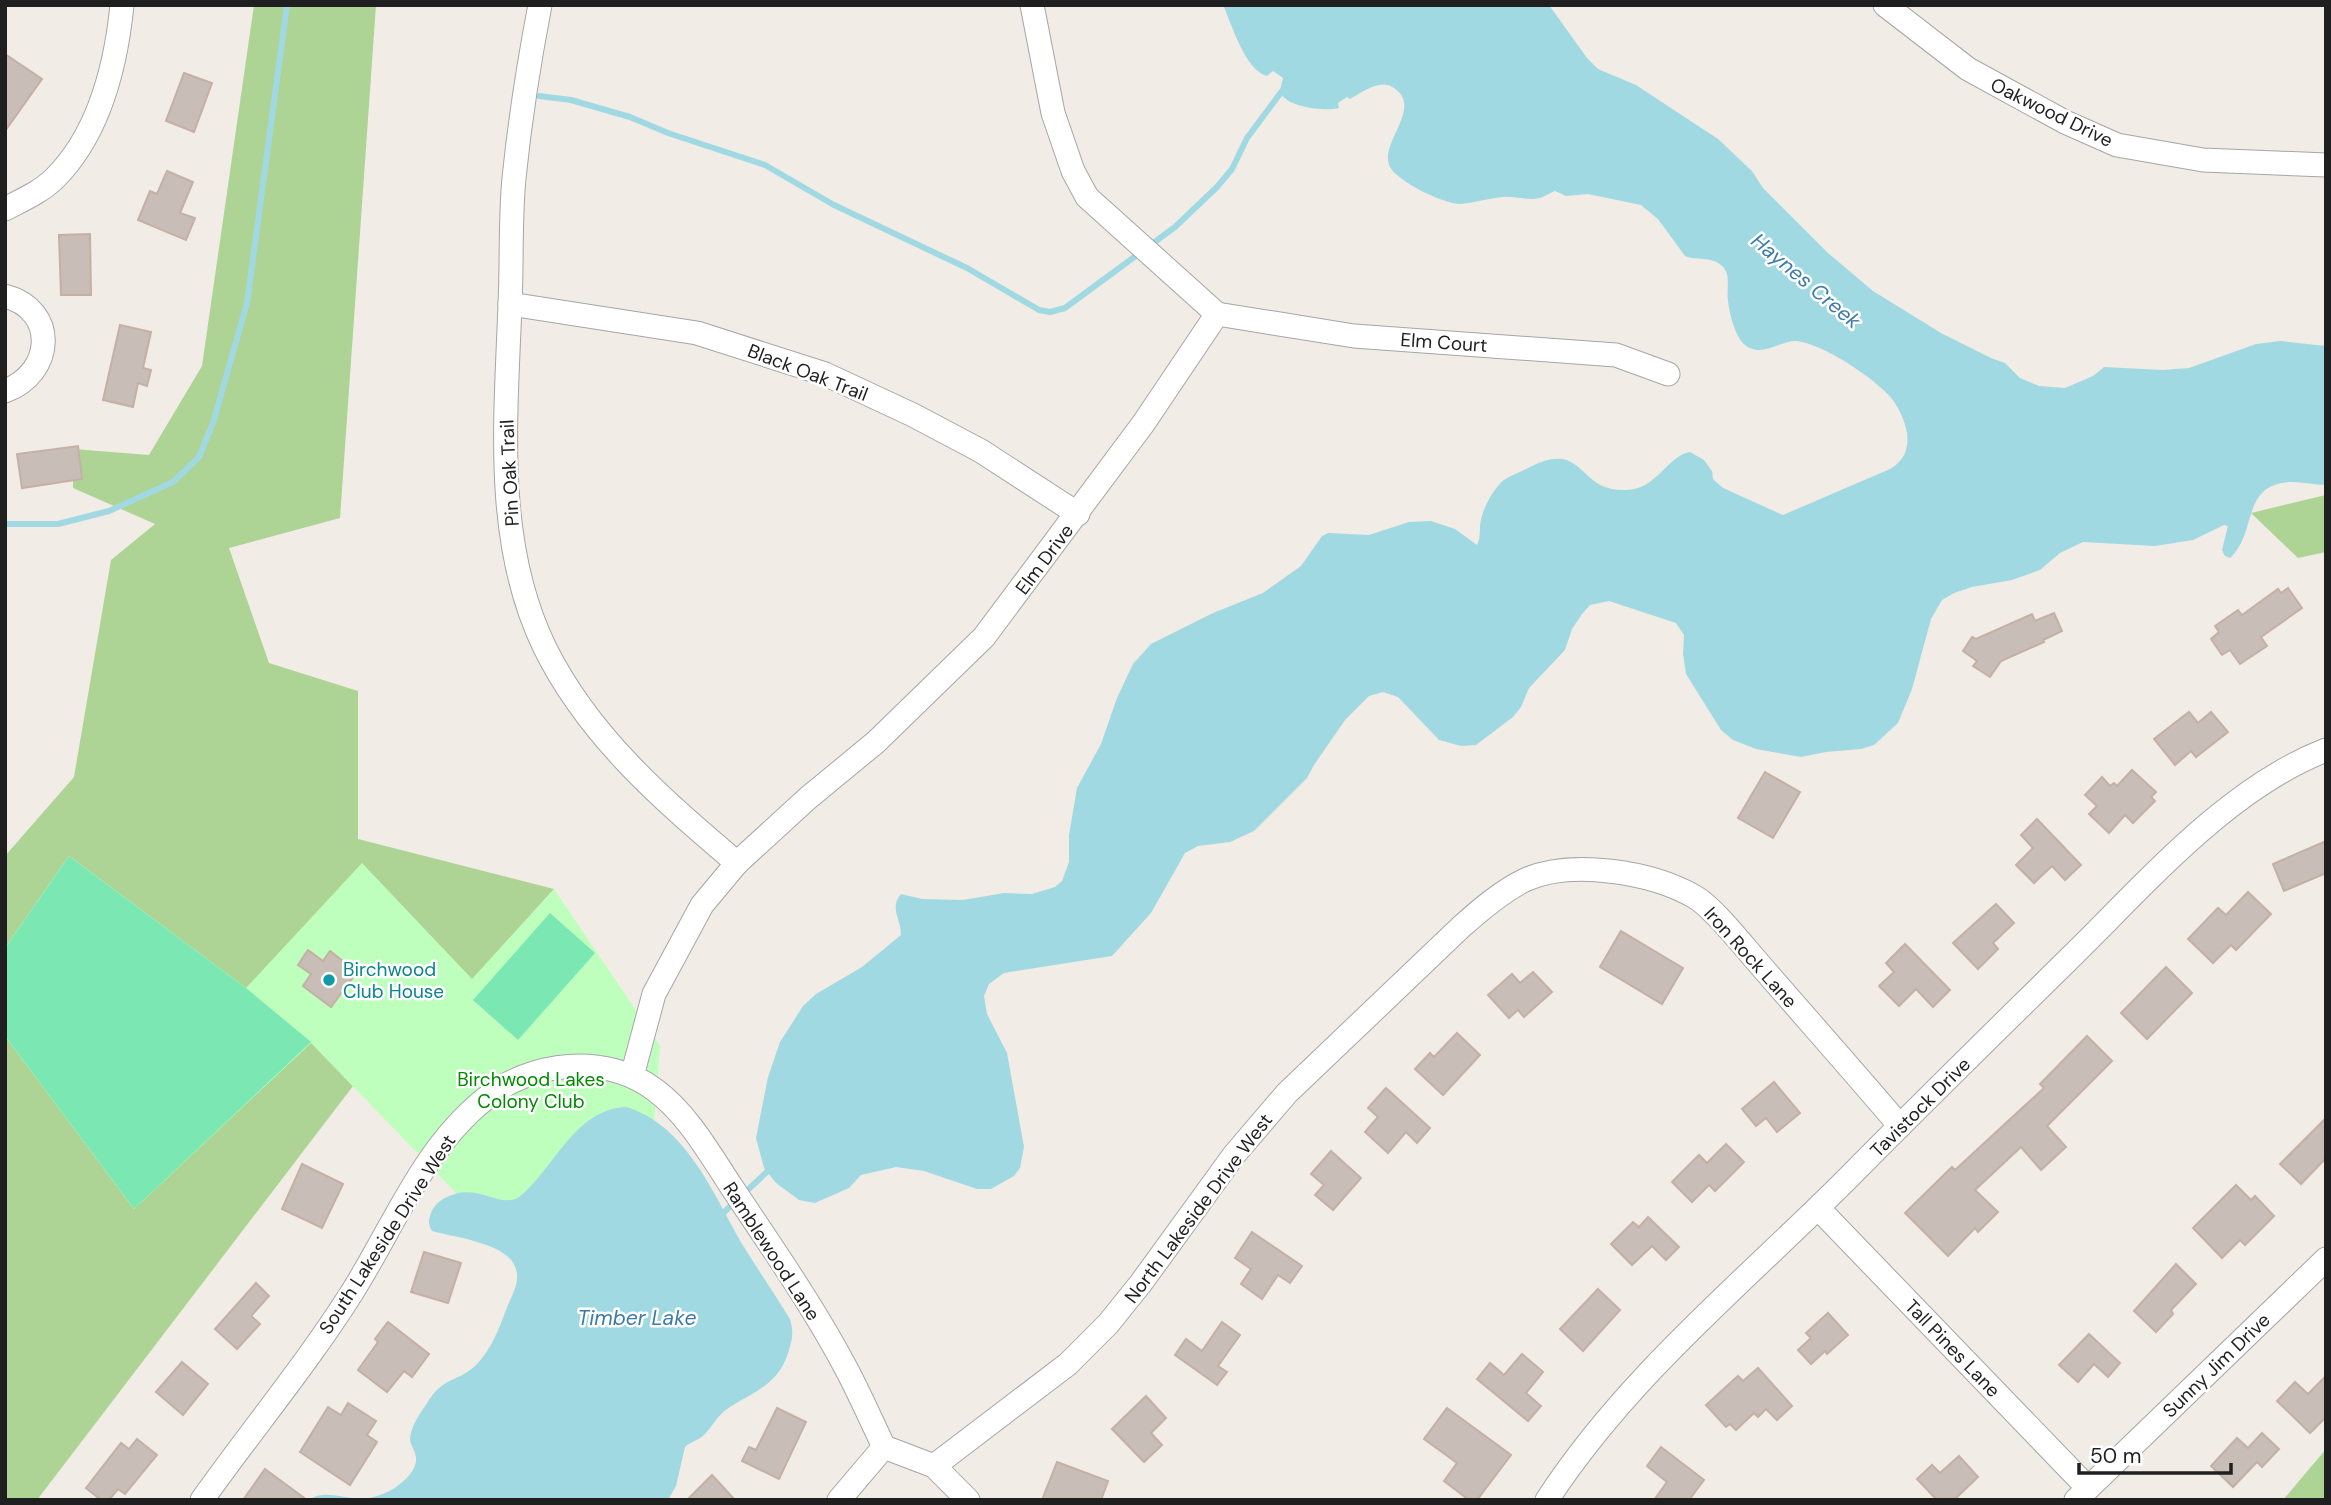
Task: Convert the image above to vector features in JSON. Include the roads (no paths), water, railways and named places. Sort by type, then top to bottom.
[{"type":"street","points":[[5,209],[36,193],[55,178],[89,128],[104,93],[116,50],[122,5]]},
{"type":"street","name":"Pin Oak Trail","points":[[540,5],[529,64],[514,178],[511,236],[505,417],[513,544],[526,598],[545,648],[576,698],[608,742],[634,771],[737,863]]},
{"type":"street","points":[[1032,5],[1054,113],[1073,171],[1087,197],[1217,314]]},
{"type":"street","name":"Oakwood Drive","points":[[1885,5],[1968,69],[2052,116],[2117,145],[2203,160],[2326,165]]},
{"type":"street","points":[[5,296],[24,303],[35,316],[42,331],[43,347],[40,363],[31,376],[19,386],[5,391]]},
{"type":"street","name":"Black Oak Trail","points":[[510,304],[697,333],[825,374],[913,415],[981,452],[1078,514]]},
{"type":"street","name":"Elm Court","points":[[1217,314],[1354,336],[1616,355],[1668,374]]},
{"type":"street","name":"Elm Drive","points":[[632,1076],[654,994],[697,914],[737,863],[808,798],[876,742],[984,637],[1143,424],[1217,314]]},
{"type":"street","name":"Tavistock Drive","points":[[1547,1500],[1612,1412],[1651,1369],[1818,1208],[2143,885],[2233,804],[2284,771],[2326,750]]},
{"type":"street","name":"Iron Rock Lane","points":[[1556,872],[1614,872],[1663,884],[1696,897],[1740,942],[1900,1126]]},
{"type":"street","name":"North Lakeside Drive West","points":[[934,1466],[1068,1364],[1108,1324],[1234,1155],[1287,1093],[1324,1057],[1481,910],[1524,881],[1556,872]]},
{"type":"street","name":"South Lakeside Drive West","points":[[202,1500],[342,1307],[426,1167],[460,1122],[485,1098],[526,1075],[550,1069],[582,1066],[617,1070],[632,1076]]},
{"type":"street","name":"Ramblewood Lane","points":[[632,1076],[655,1090],[671,1105],[714,1161],[787,1270],[834,1348],[884,1447]]},
{"type":"street","name":"Tall Pines Lane","points":[[1818,1208],[2082,1494]]},
{"type":"street","name":"Sunny Jim Drive","points":[[2082,1494],[2326,1259]]},
{"type":"street","points":[[839,1500],[884,1447],[934,1466],[968,1500]]},
{"type":"water","name":"Haynes Creek","points":[[1223,5],[1549,5],[1598,69],[1636,85],[1718,139],[1752,171],[1763,188],[1828,253],[1873,291],[1941,333],[2005,363],[2020,378],[2039,386],[2065,388],[2093,376],[2104,367],[2163,370],[2189,368],[2256,344],[2280,341],[2326,346],[2326,485],[2292,482],[2264,491],[2252,511],[2239,548],[2230,558],[2225,556],[2222,550],[2228,526],[2224,525],[2193,540],[2155,546],[2083,542],[2060,553],[2040,570],[2012,580],[1954,593],[1942,600],[1931,619],[1912,689],[1898,723],[1874,745],[1861,749],[1801,757],[1756,749],[1733,740],[1721,730],[1686,674],[1684,635],[1676,623],[1609,601],[1590,605],[1572,629],[1565,650],[1529,688],[1521,707],[1513,717],[1476,745],[1461,746],[1439,740],[1398,697],[1383,692],[1369,696],[1345,720],[1307,778],[1254,831],[1230,842],[1198,846],[1185,853],[1151,913],[1112,956],[1004,973],[989,984],[984,996],[987,1014],[1007,1053],[1024,1147],[1020,1168],[1014,1176],[991,1189],[977,1189],[924,1171],[896,1167],[861,1175],[849,1188],[815,1203],[799,1200],[776,1183],[764,1168],[756,1138],[768,1077],[780,1042],[803,1006],[816,994],[862,967],[901,935],[896,904],[901,894],[922,899],[963,900],[1004,893],[1032,894],[1055,887],[1062,881],[1069,862],[1069,835],[1077,788],[1101,744],[1117,698],[1133,664],[1151,644],[1213,613],[1263,593],[1301,566],[1322,536],[1328,533],[1369,535],[1409,522],[1431,521],[1455,529],[1477,545],[1484,511],[1498,486],[1507,478],[1546,461],[1560,459],[1571,462],[1610,489],[1627,490],[1646,484],[1675,459],[1690,452],[1704,460],[1712,471],[1713,479],[1723,488],[1783,515],[1890,469],[1899,462],[1906,449],[1906,428],[1895,403],[1874,382],[1848,363],[1820,348],[1796,341],[1757,350],[1745,345],[1735,330],[1731,317],[1728,277],[1724,269],[1712,260],[1685,256],[1658,219],[1641,205],[1588,194],[1566,196],[1555,191],[1535,199],[1503,197],[1460,204],[1422,191],[1402,179],[1390,167],[1390,147],[1403,115],[1404,105],[1402,96],[1394,88],[1377,85],[1350,99],[1347,97],[1338,103],[1339,108],[1333,109],[1309,108],[1292,103],[1281,93],[1283,78],[1273,71],[1267,76],[1252,65],[1240,46]]},
{"type":"water","name":"Timber Lake","points":[[626,1107],[647,1116],[666,1129],[697,1165],[744,1247],[790,1319],[791,1342],[786,1358],[775,1377],[726,1410],[704,1435],[685,1447],[676,1486],[668,1500],[309,1500],[321,1495],[370,1498],[389,1491],[404,1480],[416,1463],[410,1438],[420,1413],[440,1387],[475,1366],[497,1332],[516,1284],[514,1264],[496,1249],[432,1231],[429,1220],[435,1206],[443,1199],[466,1192],[501,1200],[518,1198],[578,1129],[608,1110]]},
{"type":"waterway","points":[[5,524],[58,524],[109,511],[173,482],[199,457],[213,423],[247,303],[287,5]]},
{"type":"waterway","points":[[539,96],[571,100],[630,117],[668,133],[765,165],[834,205],[967,268],[1039,310],[1050,312],[1065,308],[1175,227],[1217,187],[1232,169],[1247,138],[1285,87]]},
{"type":"waterway","points":[[719,1217],[772,1167]]},
{"type":"place","name":"Birchwood Club House","points":[[329,980]]},
{"type":"park label","name":"Birchwood Lakes Colony Club","points":[[531,1090]]}]
